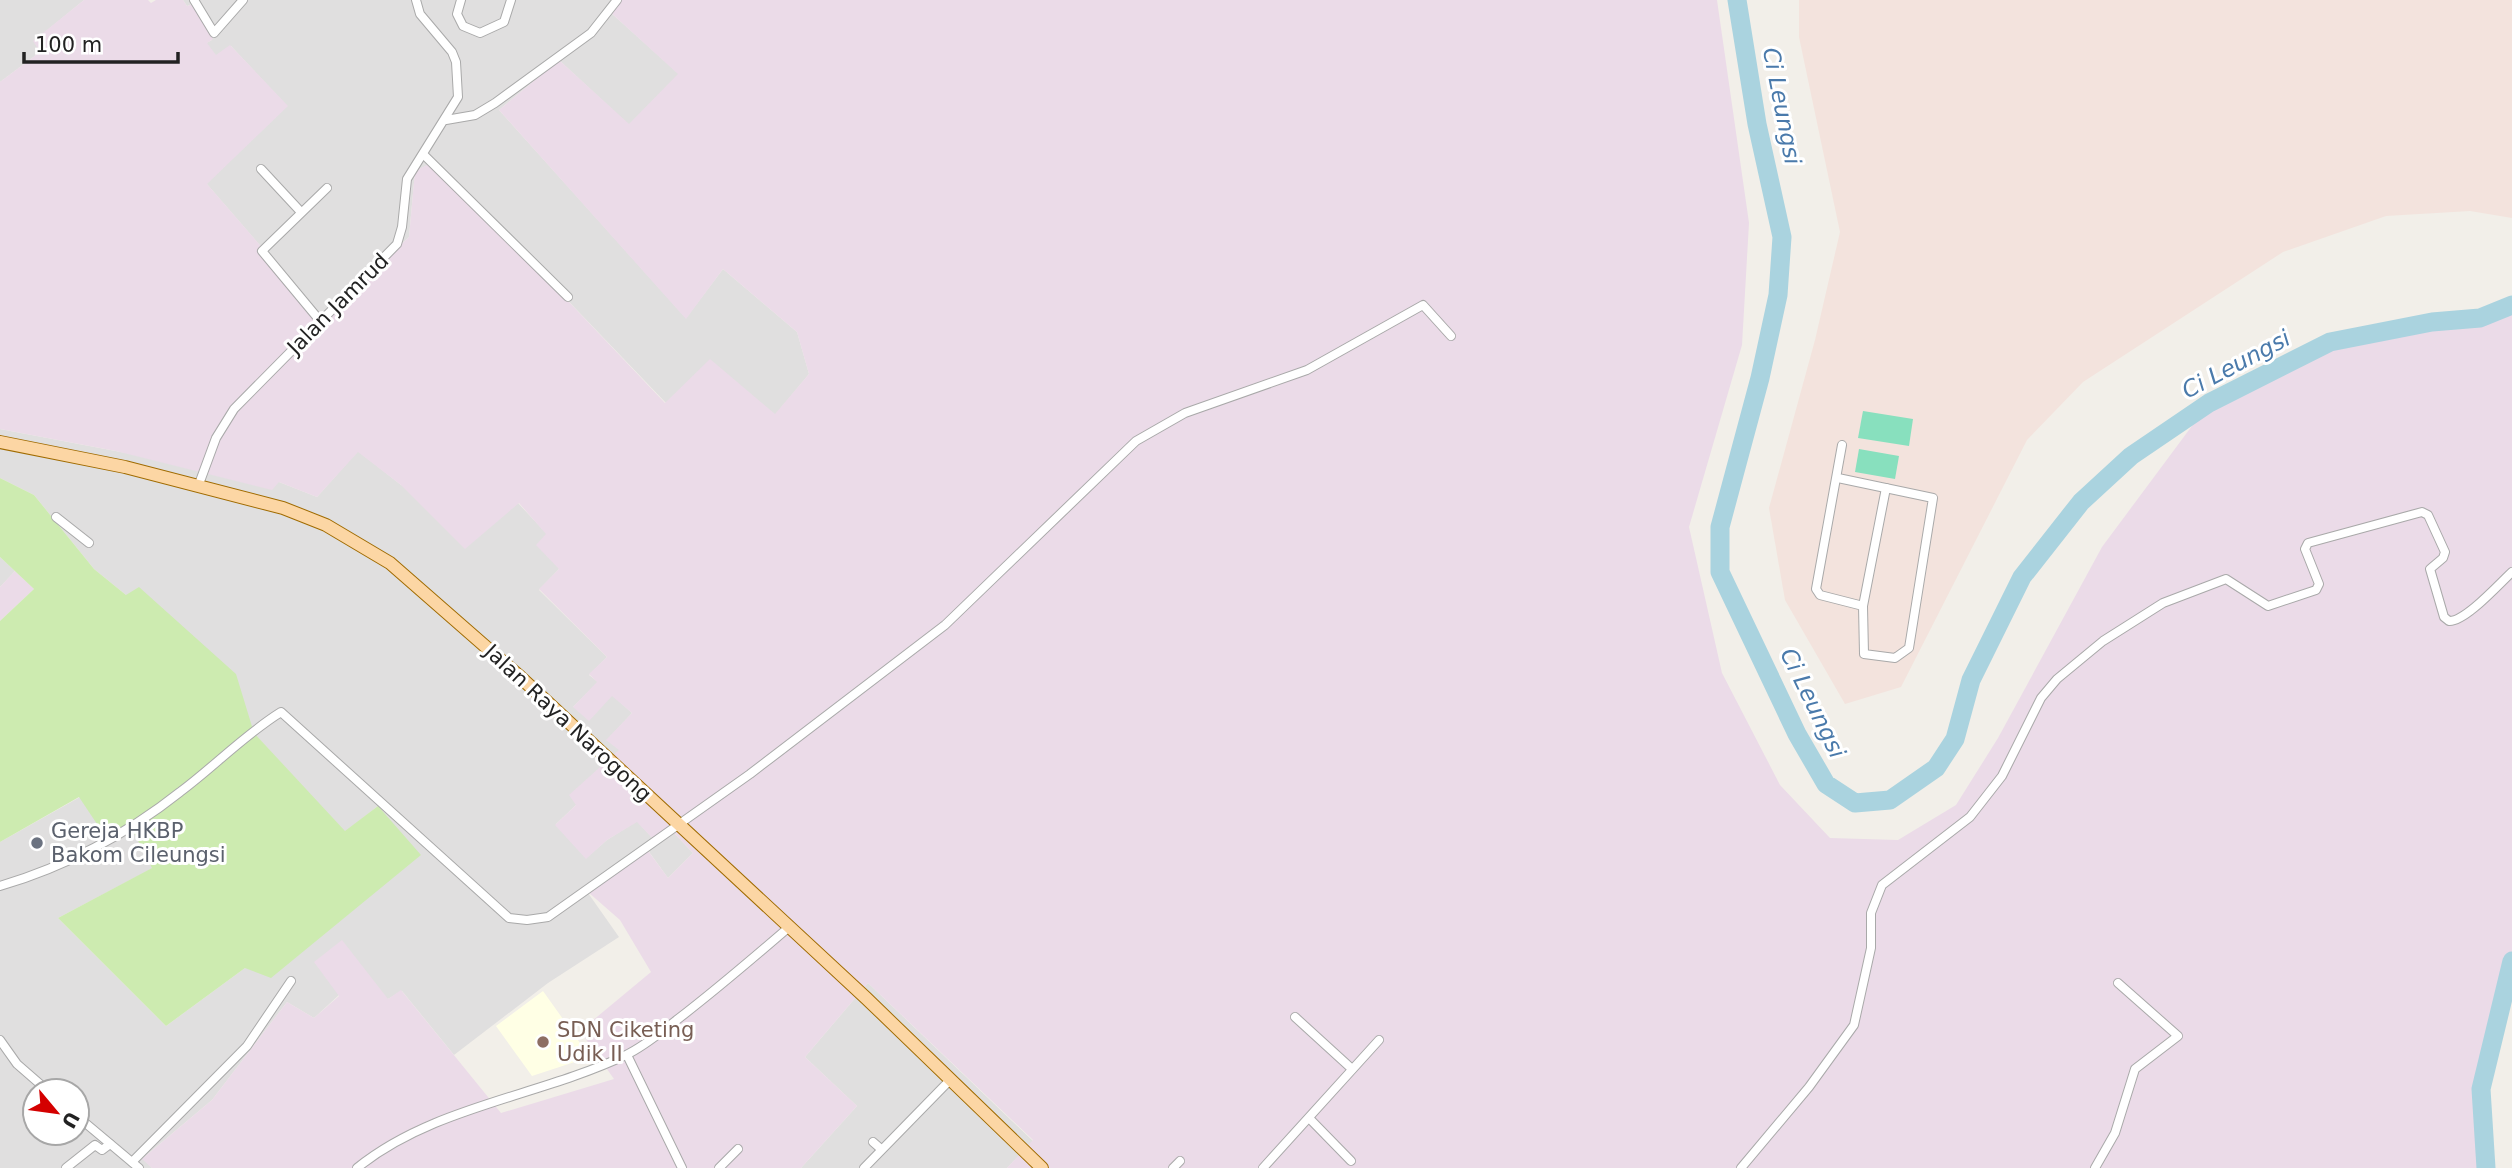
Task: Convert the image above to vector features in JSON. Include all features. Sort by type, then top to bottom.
[{"type":"main road","name":"Jalan Raya Narogong","points":[[0,442],[199,485],[283,508],[326,525],[390,562],[518,675],[1042,1168]]},
{"type":"street","points":[[194,0],[214,33],[243,0]]},
{"type":"street","name":"Jalan Jamrud","points":[[199,485],[216,438],[234,409],[397,244],[402,227],[407,179],[457,102],[456,62],[448,46],[420,14],[416,0]]},
{"type":"street","points":[[461,0],[457,14],[463,26],[471,32],[480,33],[499,26],[507,15],[511,0]]},
{"type":"street","points":[[446,120],[475,115],[495,103],[591,33],[617,0]]},
{"type":"street","points":[[424,155],[568,297]]},
{"type":"street","points":[[261,169],[300,211]]},
{"type":"street","points":[[321,322],[262,251],[300,211],[327,188]]},
{"type":"street","points":[[0,886],[44,873],[104,841],[179,793],[256,728],[281,712],[509,918],[527,920],[548,917],[678,827],[945,625],[1136,441],[1185,414],[1307,370],[1423,304],[1451,336]]},
{"type":"street","points":[[1842,445],[1816,589],[1820,595],[1863,606]]},
{"type":"street","points":[[1838,478],[1931,495],[1934,500],[1909,648],[1903,655],[1895,658],[1864,654],[1863,606],[1886,488]]},
{"type":"street","points":[[1741,1168],[1809,1087],[1854,1025],[1871,948],[1871,913],[1882,885],[1970,817],[2002,776],[2041,698],[2057,678],[2079,660],[2162,603],[2226,579],[2268,606],[2316,590],[2319,584],[2305,549],[2308,543],[2422,512],[2428,515],[2445,552],[2443,558],[2430,569],[2444,617],[2449,621],[2454,622],[2466,613],[2512,572]]},
{"type":"street","points":[[56,517],[89,543]]},
{"type":"street","points":[[357,1168],[400,1141],[450,1117],[627,1055],[711,994],[788,928]]},
{"type":"street","points":[[91,1128],[135,1165],[247,1046],[291,981]]},
{"type":"street","points":[[2095,1168],[2116,1132],[2126,1090],[2135,1069],[2178,1036],[2118,983]]},
{"type":"street","points":[[1295,1017],[1352,1069]]},
{"type":"street","points":[[0,1040],[17,1064],[32,1077]]},
{"type":"street","points":[[1263,1168],[1379,1040]]},
{"type":"street","points":[[627,1055],[682,1168]]},
{"type":"street","points":[[864,1168],[950,1080]]},
{"type":"street","points":[[1309,1118],[1351,1161]]},
{"type":"street","points":[[873,1142],[881,1149]]},
{"type":"street","points":[[66,1168],[95,1145],[102,1150],[110,1144]]},
{"type":"street","points":[[719,1168],[738,1149]]},
{"type":"street","points":[[1173,1168],[1180,1161]]},
{"type":"shaded area","points":[[0,0],[84,0],[34,41],[40,52],[0,82]]},
{"type":"shaded area","points":[[84,0],[148,0],[151,3],[156,0],[183,0],[187,6],[193,4],[213,39],[207,43],[216,55],[230,45],[288,106],[207,184],[323,318],[409,237],[415,171],[435,161],[665,403],[710,359],[775,414],[809,374],[797,332],[723,269],[686,319],[499,110],[559,60],[629,124],[678,74],[609,11],[620,0],[1717,0],[1749,223],[1742,345],[1689,527],[1722,673],[1780,785],[1830,838],[1898,840],[1956,805],[1998,738],[2102,547],[2209,403],[2330,342],[2406,327],[2480,318],[2512,305],[2512,961],[2481,1089],[2486,1168],[1007,1168],[1033,1140],[868,983],[805,1057],[857,1106],[801,1168],[152,1168],[142,1159],[212,1100],[287,1002],[314,1018],[339,996],[314,962],[342,940],[388,999],[401,990],[501,1113],[614,1079],[580,1031],[651,972],[620,920],[588,892],[646,848],[668,878],[693,853],[672,831],[655,841],[637,822],[607,840],[586,859],[555,825],[576,805],[569,795],[619,750],[606,740],[632,713],[612,696],[589,721],[573,707],[597,682],[589,674],[607,657],[539,589],[559,569],[536,545],[546,534],[519,503],[465,549],[401,485],[358,452],[317,497],[279,482],[272,490],[116,451],[0,429],[0,82],[40,52],[33,41]]},
{"type":"shaded area","points":[[183,0],[620,0],[610,12],[679,74],[629,125],[559,60],[499,110],[686,318],[723,269],[797,332],[809,374],[775,415],[666,403],[435,162],[415,171],[409,237],[323,318],[206,183],[287,106],[231,46],[216,56],[206,43],[212,40],[192,4],[187,6]]},
{"type":"shaded area","points":[[1799,0],[2512,0],[2512,218],[2470,211],[2386,216],[2283,252],[2083,382],[2027,440],[1901,687],[1845,704],[1785,600],[1769,508],[1815,340],[1840,232],[1799,37]]},
{"type":"shaded area","points":[[0,429],[279,482],[317,497],[358,451],[401,485],[518,503],[547,534],[559,569],[539,590],[607,657],[589,675],[598,682],[573,707],[612,695],[632,713],[607,740],[620,750],[570,795],[577,804],[556,824],[586,858],[607,840],[637,821],[655,841],[672,831],[693,853],[668,878],[647,849],[588,893],[619,937],[548,983],[454,1055],[402,991],[388,999],[339,995],[314,1018],[287,1002],[212,1100],[143,1158],[152,1168],[0,1168],[0,842],[80,797],[131,827],[153,868],[58,918],[166,1026],[245,968],[378,806],[345,832],[126,595],[94,569],[34,495],[0,478]]},
{"type":"shaded area","points":[[0,557],[15,571],[0,587]]},
{"type":"shaded area","points":[[15,571],[34,589],[0,621],[0,587]]},
{"type":"shaded area","points":[[868,983],[1033,1141],[1007,1168],[801,1168],[857,1106],[805,1057]]},
{"type":"shaded area","name":"SDN Ciketing Udik II","points":[[543,991],[590,1057],[532,1076],[496,1026]]},
{"type":"green space","points":[[1863,411],[1913,419],[1909,446],[1858,438]]},
{"type":"green space","points":[[1859,449],[1899,456],[1895,479],[1855,472]]},
{"type":"green space","points":[[0,478],[34,495],[94,569],[126,595],[139,587],[236,674],[254,733],[345,831],[378,806],[421,855],[271,978],[245,968],[166,1026],[58,918],[152,868],[131,827],[105,836],[79,797],[0,842],[0,621],[34,589],[0,557]]},
{"type":"waterway","name":"Ci Leungsi","points":[[1737,0],[1757,124],[1782,237],[1778,295],[1760,378],[1720,527],[1720,572],[1797,734],[1826,784],[1855,803],[1890,800],[1936,768],[1955,739],[1971,680],[2022,577],[2081,502],[2131,456],[2209,403],[2330,342],[2432,322],[2480,318],[2512,305]]},
{"type":"waterway","name":"Ci Leungsi","points":[[2486,1168],[2481,1089],[2512,961]]},
{"type":"place","name":"Gereja HKBP Bakom Cileungsi","points":[[37,843]]},
{"type":"place","name":"SDN Ciketing Udik II","points":[[543,1042]]}]
